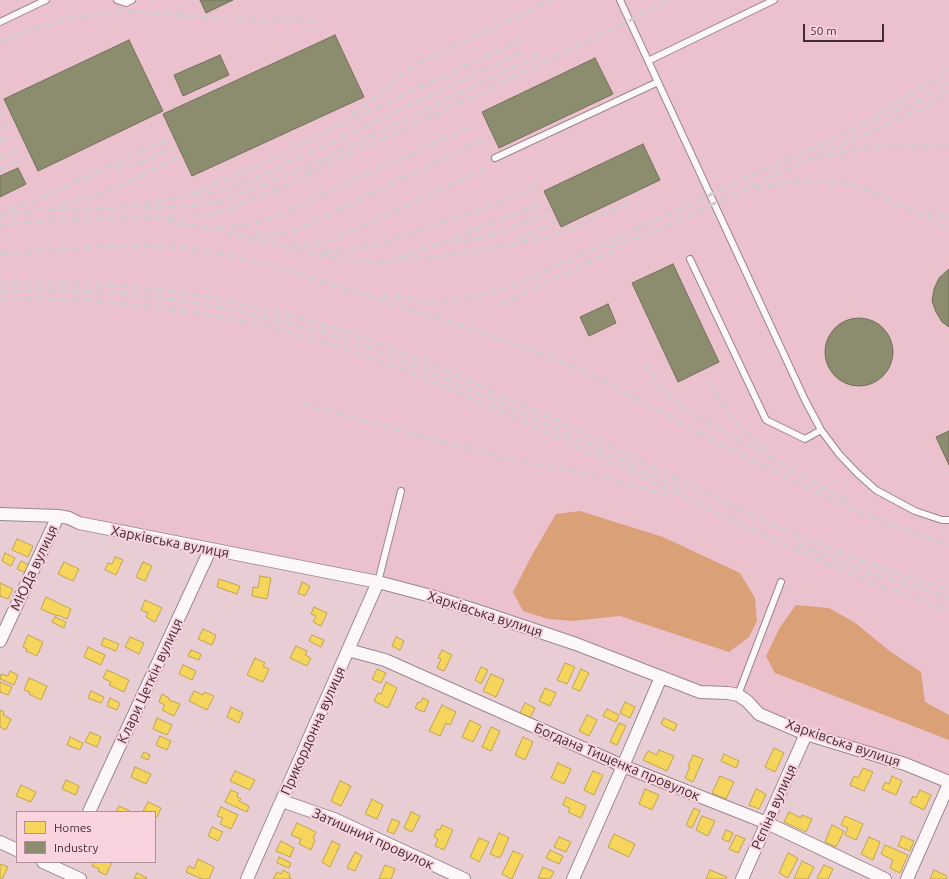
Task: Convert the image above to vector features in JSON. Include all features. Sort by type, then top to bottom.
[{"type":"street","name":"Харківська вулиця","points":[[0,514],[58,516],[69,518],[79,523],[378,582],[431,596],[576,644],[700,692],[728,693],[738,695],[748,701],[759,714],[806,734],[905,764],[949,783]]},
{"type":"street","name":"МЮДа вулиця","points":[[0,641],[58,516]]},
{"type":"street","name":"Клари Цеткін вулиця","points":[[89,811],[210,550]]},
{"type":"street","name":"Прикордонна вулиця","points":[[247,879],[378,582]]},
{"type":"street","name":"Богдана Тищенка провулок","points":[[348,650],[386,660],[623,766],[768,823],[885,879]]},
{"type":"street","points":[[573,879],[661,677]]},
{"type":"street","name":"Рєпіна вулиця","points":[[742,879],[806,734]]},
{"type":"street","points":[[907,879],[949,783]]},
{"type":"street","name":"Затишний провулок","points":[[282,801],[334,819],[464,879]]},
{"type":"street","points":[[0,842],[16,850]]},
{"type":"street","points":[[45,863],[80,879]]},
{"type":"lane","points":[[0,22],[46,0]]},
{"type":"lane","points":[[118,0],[126,3],[132,0]]},
{"type":"lane","points":[[620,0],[802,393],[821,430],[838,454],[876,490],[915,510],[942,520],[949,520]]},
{"type":"lane","points":[[648,62],[774,0]]},
{"type":"lane","points":[[495,158],[658,82]]},
{"type":"lane","points":[[690,259],[766,420],[805,439],[821,430]]},
{"type":"lane","points":[[378,582],[400,491]]},
{"type":"lane","points":[[738,695],[782,582]]},
{"type":"shaded area","points":[[0,0],[949,0],[949,774],[865,745],[809,728],[763,708],[752,696],[741,689],[701,686],[578,638],[433,590],[379,576],[81,517],[71,512],[0,507]]},
{"type":"shaded area","points":[[580,511],[663,537],[740,573],[755,598],[757,621],[749,637],[729,652],[620,616],[573,621],[548,619],[523,611],[513,592],[532,555],[556,514]]},
{"type":"shaded area","points":[[796,605],[829,608],[854,622],[891,652],[921,672],[925,702],[949,715],[949,740],[775,673],[766,656],[780,627]]},
{"type":"building: Homes","points":[[17,539],[33,546],[28,557],[12,550]]},
{"type":"building: Homes","points":[[5,553],[15,558],[11,566],[2,561]]},
{"type":"building: Homes","points":[[115,557],[123,560],[116,575],[105,570],[108,563],[112,564]]},
{"type":"building: Homes","points":[[21,561],[29,565],[26,573],[17,569]]},
{"type":"building: Homes","points":[[64,562],[79,569],[73,581],[58,574]]},
{"type":"building: Homes","points":[[143,562],[152,566],[145,581],[136,577]]},
{"type":"building: Homes","points":[[260,576],[271,578],[267,599],[252,596],[253,587],[258,588]]},
{"type":"building: Homes","points":[[219,579],[240,586],[237,594],[217,587]]},
{"type":"building: Homes","points":[[302,582],[310,586],[305,596],[298,593]]},
{"type":"building: Homes","points":[[0,583],[13,589],[8,599],[0,596]]},
{"type":"building: Homes","points":[[46,597],[71,609],[67,619],[41,609]]},
{"type":"building: Homes","points":[[145,600],[162,608],[155,622],[146,617],[148,613],[141,610]]},
{"type":"building: Homes","points":[[314,607],[327,613],[321,626],[313,622],[316,616],[311,614]]},
{"type":"building: Homes","points":[[55,617],[66,622],[64,628],[52,622]]},
{"type":"building: Homes","points":[[203,629],[216,635],[212,645],[198,639]]},
{"type":"building: Homes","points":[[28,635],[43,642],[37,656],[26,651],[27,649],[23,647]]},
{"type":"building: Homes","points":[[312,635],[324,640],[321,647],[309,641]]},
{"type":"building: Homes","points":[[130,637],[144,643],[139,654],[125,647]]},
{"type":"building: Homes","points":[[396,637],[404,641],[400,650],[392,646]]},
{"type":"building: Homes","points":[[104,638],[119,644],[116,651],[101,645]]},
{"type":"building: Homes","points":[[296,646],[307,651],[305,655],[311,658],[307,666],[290,658]]},
{"type":"building: Homes","points":[[88,647],[105,655],[101,665],[84,657]]},
{"type":"building: Homes","points":[[191,650],[201,654],[199,660],[188,656]]},
{"type":"building: Homes","points":[[442,650],[452,655],[444,671],[437,668],[441,659],[438,658]]},
{"type":"building: Homes","points":[[255,658],[265,663],[263,666],[269,669],[263,682],[247,675]]},
{"type":"building: Homes","points":[[565,663],[575,667],[567,684],[557,680]]},
{"type":"building: Homes","points":[[183,665],[196,671],[192,680],[179,674]]},
{"type":"building: Homes","points":[[481,667],[488,670],[481,684],[475,680]]},
{"type":"building: Homes","points":[[377,669],[386,673],[381,683],[372,679]]},
{"type":"building: Homes","points":[[581,669],[589,673],[580,691],[572,688]]},
{"type":"building: Homes","points":[[107,670],[129,680],[124,692],[109,685],[111,682],[103,678]]},
{"type":"building: Homes","points":[[10,671],[18,675],[14,685],[0,679],[1,674],[8,676]]},
{"type":"building: Homes","points":[[491,674],[504,680],[496,697],[483,691]]},
{"type":"building: Homes","points":[[29,678],[47,686],[41,700],[29,694],[30,692],[24,690]]},
{"type":"building: Homes","points":[[0,682],[12,687],[8,695],[0,692]]},
{"type":"building: Homes","points":[[386,682],[397,688],[388,708],[374,701],[378,693],[381,694]]},
{"type":"building: Homes","points":[[545,688],[556,693],[550,706],[539,701]]},
{"type":"building: Homes","points":[[91,691],[104,697],[101,703],[88,698]]},
{"type":"building: Homes","points":[[194,691],[203,695],[204,692],[214,696],[207,710],[189,701]]},
{"type":"building: Homes","points":[[162,694],[169,698],[169,700],[180,704],[174,716],[162,710],[165,705],[159,702]]},
{"type":"building: Homes","points":[[110,698],[120,703],[117,710],[107,706]]},
{"type":"building: Homes","points":[[423,698],[429,701],[424,712],[415,708],[418,702],[420,703]]},
{"type":"building: Homes","points":[[625,702],[635,707],[630,718],[620,713]]},
{"type":"building: Homes","points":[[525,703],[535,708],[530,718],[520,713]]},
{"type":"building: Homes","points":[[442,705],[456,712],[450,725],[446,723],[440,736],[429,731]]},
{"type":"building: Homes","points":[[231,707],[243,713],[239,723],[227,717]]},
{"type":"building: Homes","points":[[607,709],[619,715],[616,722],[603,716]]},
{"type":"building: Homes","points":[[0,710],[4,712],[3,715],[11,719],[6,730],[0,727]]},
{"type":"building: Homes","points":[[587,715],[597,720],[589,736],[579,731]]},
{"type":"building: Homes","points":[[157,718],[172,725],[167,735],[153,729]]},
{"type":"building: Homes","points":[[664,718],[677,724],[674,731],[661,724]]},
{"type":"building: Homes","points":[[470,720],[481,726],[473,742],[462,737]]},
{"type":"building: Homes","points":[[619,723],[626,726],[617,745],[610,742]]},
{"type":"building: Homes","points":[[491,727],[500,731],[491,751],[482,747]]},
{"type":"building: Homes","points":[[90,732],[101,737],[97,747],[85,742]]},
{"type":"building: Homes","points":[[160,736],[171,741],[167,750],[156,745]]},
{"type":"building: Homes","points":[[70,737],[83,743],[80,750],[67,745]]},
{"type":"building: Homes","points":[[523,737],[533,742],[525,760],[515,755]]},
{"type":"building: Homes","points":[[774,748],[784,753],[775,772],[765,767]]},
{"type":"building: Homes","points":[[659,750],[674,756],[667,771],[643,760],[648,751],[657,755]]},
{"type":"building: Homes","points":[[144,752],[150,755],[148,760],[141,757]]},
{"type":"building: Homes","points":[[724,754],[739,761],[736,768],[721,761]]},
{"type":"building: Homes","points":[[693,755],[703,759],[693,782],[685,778]]},
{"type":"building: Homes","points":[[558,763],[571,769],[564,784],[551,778]]},
{"type":"building: Homes","points":[[135,767],[151,774],[146,784],[131,777]]},
{"type":"building: Homes","points":[[863,768],[873,772],[864,791],[850,785],[854,776],[858,778]]},
{"type":"building: Homes","points":[[235,771],[255,780],[250,790],[230,781]]},
{"type":"building: Homes","points":[[593,771],[603,775],[594,795],[584,790]]},
{"type":"building: Homes","points":[[720,776],[734,782],[726,799],[712,793]]},
{"type":"building: Homes","points":[[892,776],[902,781],[896,795],[882,789],[885,782],[889,784]]},
{"type":"building: Homes","points":[[66,780],[79,786],[76,795],[62,789]]},
{"type":"building: Homes","points":[[340,781],[351,786],[341,806],[331,801]]},
{"type":"building: Homes","points":[[21,785],[36,792],[31,802],[16,796]]},
{"type":"building: Homes","points":[[645,789],[659,795],[652,810],[639,804]]},
{"type":"building: Homes","points":[[756,789],[766,794],[759,809],[749,805]]},
{"type":"building: Homes","points":[[231,790],[238,793],[237,797],[241,799],[239,801],[249,806],[247,812],[225,802]]},
{"type":"building: Homes","points":[[920,790],[931,795],[924,810],[910,803],[913,796],[916,798]]},
{"type":"building: Homes","points":[[566,797],[586,806],[581,818],[568,812],[570,808],[563,805]]},
{"type":"building: Homes","points":[[372,799],[383,805],[377,819],[365,814]]},
{"type":"building: Homes","points":[[148,802],[161,808],[157,817],[156,811],[143,811]]},
{"type":"building: Homes","points":[[119,806],[130,811],[116,811]]},
{"type":"building: Homes","points":[[221,807],[238,815],[231,829],[220,824],[223,818],[217,816]]},
{"type":"building: Homes","points":[[694,808],[700,811],[692,828],[686,825]]},
{"type":"building: Homes","points":[[411,812],[420,816],[412,832],[404,828]]},
{"type":"building: Homes","points":[[789,812],[801,818],[802,815],[812,819],[806,832],[784,822]]},
{"type":"building: Homes","points":[[702,816],[715,821],[708,836],[696,830]]},
{"type":"building: Homes","points":[[845,816],[863,824],[856,840],[845,835],[848,828],[841,825]]},
{"type":"building: Homes","points":[[392,819],[400,822],[394,834],[387,831]]},
{"type":"building: Homes","points":[[297,823],[316,832],[313,838],[315,840],[311,850],[299,844],[301,839],[291,835]]},
{"type":"building: Homes","points":[[442,825],[453,830],[444,850],[435,846],[438,839],[434,837],[437,829],[440,830]]},
{"type":"building: Homes","points":[[832,825],[844,831],[836,847],[825,842]]},
{"type":"building: Homes","points":[[212,827],[223,832],[218,841],[208,836]]},
{"type":"building: Homes","points":[[726,830],[733,833],[729,842],[722,839]]},
{"type":"building: Homes","points":[[499,833],[509,838],[500,858],[490,854]]},
{"type":"building: Homes","points":[[614,834],[635,844],[629,857],[608,847]]},
{"type":"building: Homes","points":[[736,835],[745,839],[738,853],[729,849]]},
{"type":"building: Homes","points":[[902,836],[914,841],[910,851],[898,846]]},
{"type":"building: Homes","points":[[559,837],[571,842],[566,852],[554,847]]},
{"type":"building: Homes","points":[[869,837],[880,842],[873,860],[861,854]]},
{"type":"building: Homes","points":[[479,838],[489,842],[479,862],[470,857]]},
{"type":"building: Homes","points":[[281,841],[294,848],[290,857],[276,851]]},
{"type":"building: Homes","points":[[332,841],[340,845],[330,867],[322,862]]},
{"type":"building: Homes","points":[[885,845],[908,855],[900,873],[890,868],[893,860],[881,854]]},
{"type":"building: Homes","points":[[550,850],[563,856],[559,864],[546,858]]},
{"type":"building: Homes","points":[[513,851],[523,855],[512,879],[502,874]]},
{"type":"building: Homes","points":[[355,852],[362,856],[355,871],[347,868]]},
{"type":"building: Homes","points":[[788,853],[798,858],[788,878],[779,873]]},
{"type":"building: Homes","points":[[279,857],[291,863],[289,868],[277,863]]},
{"type":"building: Homes","points":[[198,859],[214,867],[209,879],[202,879],[186,872],[189,866],[194,869]]},
{"type":"building: Homes","points":[[802,861],[814,867],[808,879],[794,879]]},
{"type":"building: Homes","points":[[94,863],[112,863],[106,875],[98,871],[99,869],[92,866]]},
{"type":"building: Homes","points":[[0,864],[8,867],[2,879],[0,879]]},
{"type":"building: Homes","points":[[385,865],[395,869],[391,879],[379,879]]},
{"type":"building: Homes","points":[[824,865],[833,869],[828,879],[819,879],[817,878]]},
{"type":"building: Homes","points":[[543,867],[554,872],[550,879],[538,878]]},
{"type":"building: Homes","points":[[283,870],[290,874],[289,877],[292,879],[273,879],[277,872],[281,874]]},
{"type":"building: Homes","points":[[710,870],[727,877],[726,879],[706,879]]},
{"type":"building: Homes","points":[[934,870],[947,876],[946,879],[930,879]]},
{"type":"building: Homes","points":[[137,873],[147,878],[134,879]]},
{"type":"building: Industry","points":[[200,0],[233,0],[206,13]]},
{"type":"building: Industry","points":[[335,35],[364,97],[192,176],[163,114]]},
{"type":"building: Industry","points":[[129,40],[163,111],[38,171],[4,99]]},
{"type":"building: Industry","points":[[220,55],[229,75],[183,96],[174,75]]},
{"type":"building: Industry","points":[[595,58],[613,94],[499,148],[482,112]]},
{"type":"building: Industry","points":[[643,144],[660,180],[561,227],[544,191]]},
{"type":"building: Industry","points":[[18,168],[26,184],[0,197],[0,176]]},
{"type":"building: Industry","points":[[673,264],[719,362],[678,382],[632,283]]},
{"type":"building: Industry","points":[[949,269],[949,327],[942,322],[932,301],[934,289],[939,278]]},
{"type":"building: Industry","points":[[608,304],[616,323],[589,336],[580,317]]},
{"type":"building: Industry","points":[[859,318],[872,321],[883,328],[890,339],[893,352],[890,365],[883,376],[872,383],[859,386],[846,383],[835,376],[828,365],[825,352],[828,339],[835,328],[846,321]]},
{"type":"building: Industry","points":[[949,431],[949,465],[936,437]]},
{"type":"railway","points":[[351,115],[384,91],[402,74],[423,61],[552,0]]},
{"type":"railway","points":[[0,225],[62,220],[199,216],[229,209],[274,191],[349,154],[454,106],[629,21],[668,0]]},
{"type":"railway","points":[[0,42],[32,29],[76,17],[121,11],[247,20],[321,20]]},
{"type":"railway","points":[[0,216],[33,211],[112,209],[150,203],[190,194],[238,175],[339,125],[522,40]]},
{"type":"railway","points":[[196,196],[221,191],[256,178],[525,51]]},
{"type":"railway","points":[[144,208],[191,206],[219,202],[309,166],[538,55]]},
{"type":"railway","points":[[877,114],[938,78],[949,68]]},
{"type":"railway","points":[[382,295],[424,301],[452,300],[486,294],[516,285],[729,186],[918,101],[949,83]]},
{"type":"railway","points":[[609,247],[653,232],[923,108],[949,91]]},
{"type":"railway","points":[[0,116],[4,114]]},
{"type":"railway","points":[[0,129],[8,125]]},
{"type":"railway","points":[[218,227],[237,226],[265,221],[474,125]]},
{"type":"railway","points":[[0,142],[12,135]]},
{"type":"railway","points":[[256,235],[267,236],[289,232],[308,224],[490,136]]},
{"type":"railway","points":[[7,211],[33,202],[169,138]]},
{"type":"railway","points":[[827,156],[859,149],[891,146],[949,146]]},
{"type":"railway","points":[[115,168],[143,161],[175,147]]},
{"type":"railway","points":[[0,159],[19,149]]},
{"type":"railway","points":[[60,205],[116,188],[179,157]]},
{"type":"railway","points":[[0,170],[24,159]]},
{"type":"railway","points":[[291,245],[309,245],[332,240],[485,169]]},
{"type":"railway","points":[[756,188],[806,180],[849,184],[877,194],[949,228]]},
{"type":"railway","points":[[324,252],[347,251],[380,244],[486,208],[536,187]]},
{"type":"railway","points":[[166,221],[208,228],[310,253],[348,260],[378,262],[430,258],[476,251],[553,236],[630,202]]},
{"type":"railway","points":[[397,257],[425,249],[544,203]]},
{"type":"railway","points":[[452,243],[498,234],[547,213]]},
{"type":"railway","points":[[927,213],[949,217]]},
{"type":"railway","points":[[518,239],[554,222]]},
{"type":"railway","points":[[0,254],[123,245],[161,246],[186,248],[229,255],[270,265],[469,328],[541,353],[593,376],[734,451],[858,512],[934,541],[949,545]]},
{"type":"railway","points":[[499,305],[619,248]]},
{"type":"railway","points":[[0,283],[55,283],[164,290],[207,297],[278,312],[334,328],[392,348],[454,374],[555,420],[723,502],[798,536],[906,577],[949,589]]},
{"type":"railway","points":[[0,291],[55,290],[119,293],[163,298],[205,304],[276,320],[332,335],[389,355],[451,381],[552,427],[684,491]]},
{"type":"railway","points":[[0,299],[32,298],[82,300],[140,305],[196,313],[258,324],[347,349],[410,372],[504,412],[801,552],[869,581],[949,611]]},
{"type":"railway","points":[[645,364],[663,391],[686,410],[850,502]]},
{"type":"railway","points":[[709,382],[735,422],[766,449]]},
{"type":"railway","points":[[301,404],[513,460],[611,479],[667,495]]},
{"type":"railway","points":[[798,544],[862,570],[949,597]]}]
